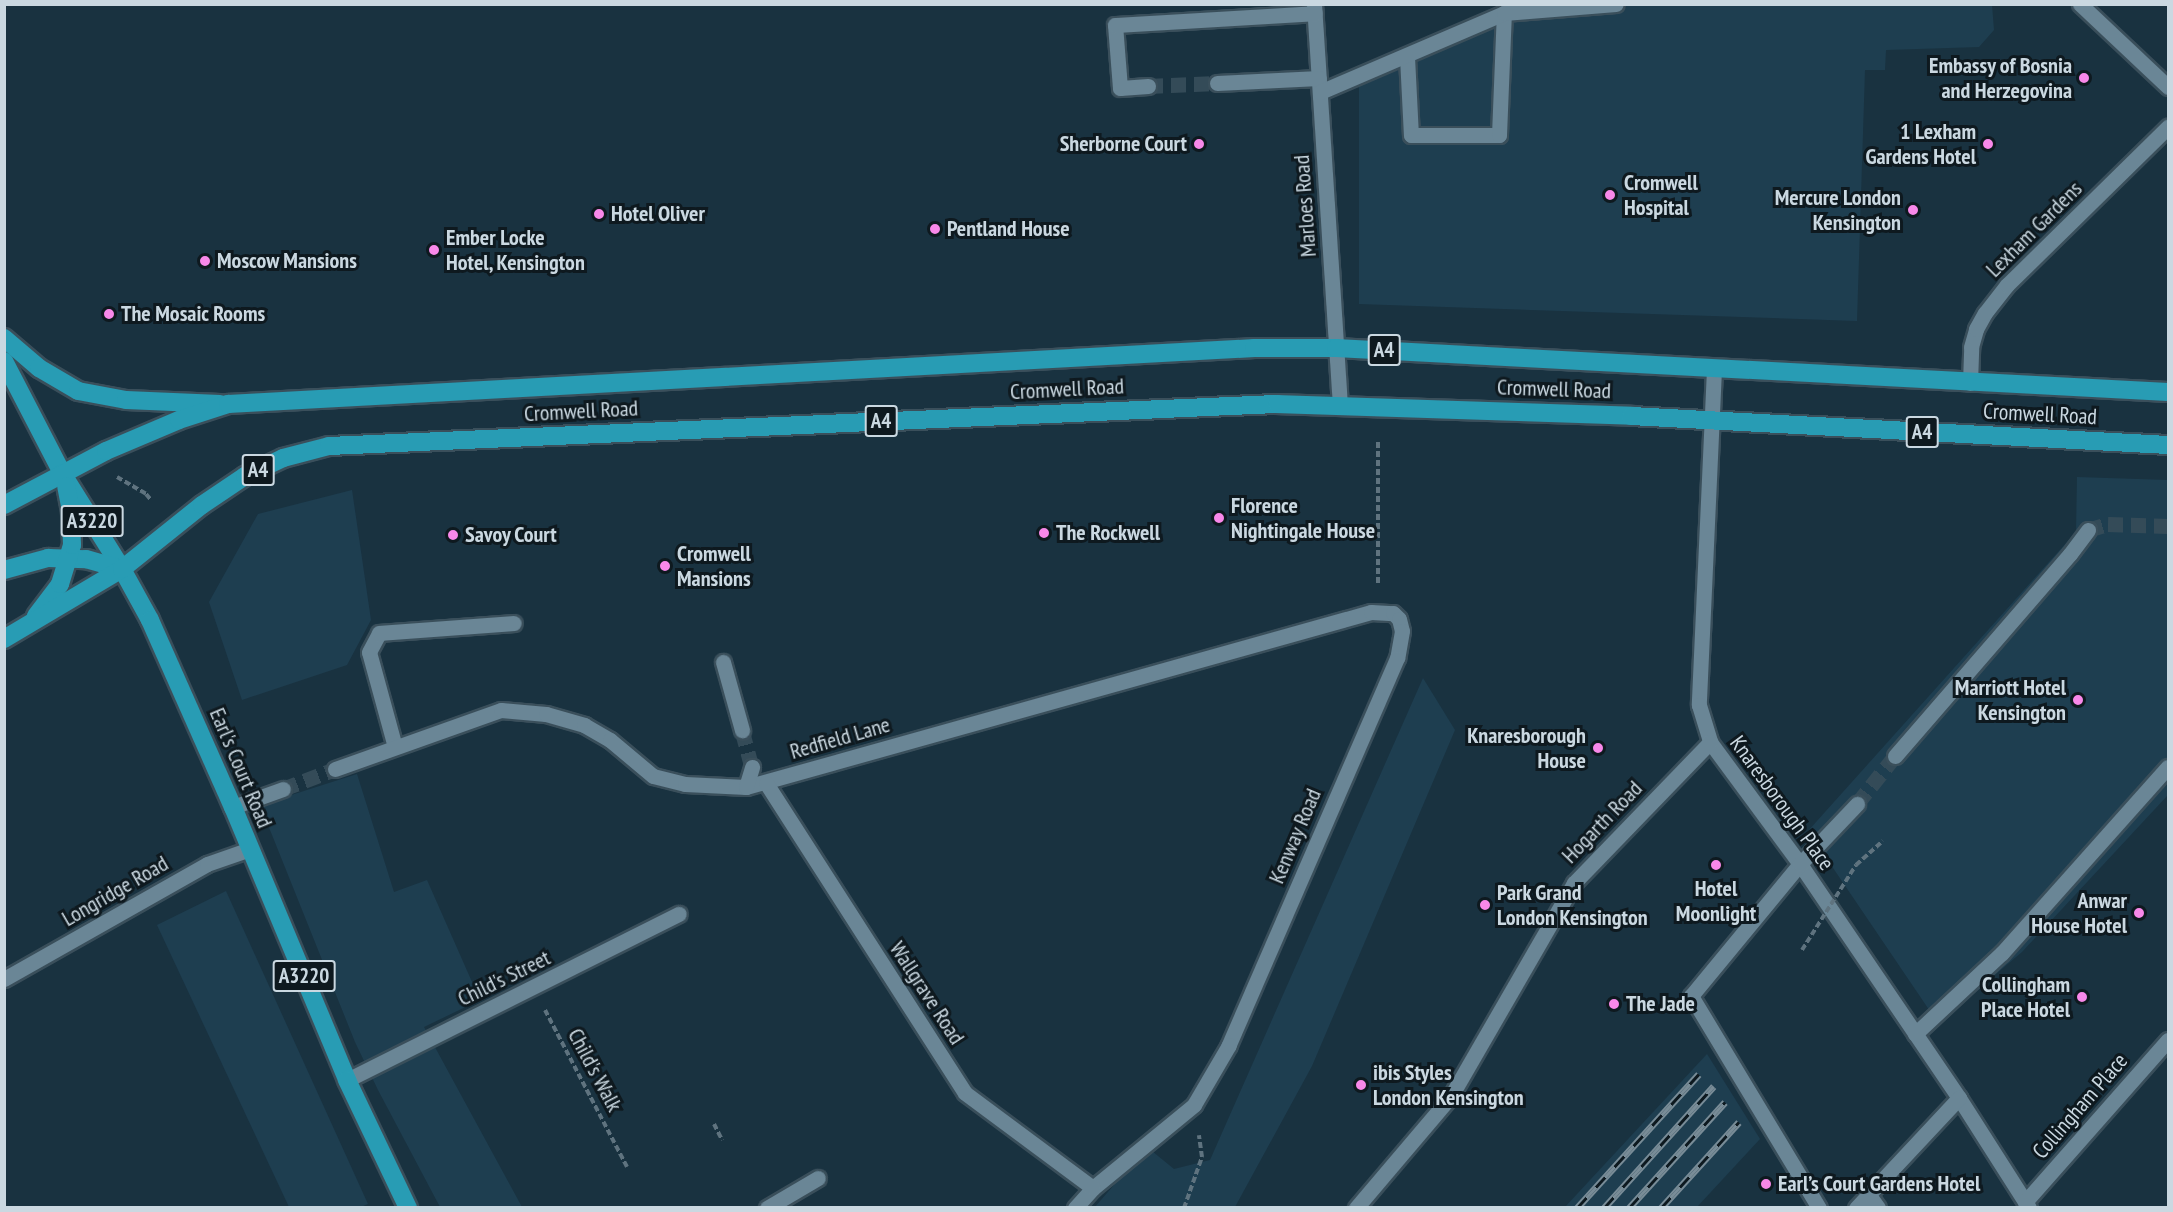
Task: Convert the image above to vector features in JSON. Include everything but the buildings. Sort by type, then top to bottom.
[{"type":"highway","name":"A4","points":[[4,338],[39,368],[78,391],[126,400],[228,404]]},
{"type":"highway","name":"Cromwell Road","points":[[62,473],[144,435],[228,404],[1254,348],[1336,348],[2169,392]]},
{"type":"highway","name":"Earl's Court Road","points":[[4,361],[62,473],[122,569],[150,620],[233,807],[348,1080],[408,1208]]},
{"type":"highway","name":"Cromwell Road","points":[[21,630],[122,569],[202,505],[245,476],[284,458],[329,446],[1257,404],[1340,404],[2169,445]]},
{"type":"highway","name":"A4","points":[[4,505],[62,473],[72,523],[72,545],[60,584],[49,602],[21,630],[4,639]]},
{"type":"highway","name":"A3220","points":[[4,570],[48,558],[105,563],[122,569]]},
{"type":"street","points":[[1217,83],[1320,85],[1407,57],[1504,14],[1616,4]]},
{"type":"street","points":[[2080,4],[2169,87]]},
{"type":"street","points":[[1148,86],[1120,88],[1115,25],[1315,9]]},
{"type":"street","name":"Marloes Road","points":[[1315,9],[1340,404]]},
{"type":"street","points":[[1407,57],[1411,135],[1499,135],[1504,14]]},
{"type":"street","name":"Lexham Gardens","points":[[1970,383],[1971,347],[1976,329],[1985,313],[2007,285],[2169,127]]},
{"type":"street","name":"Knaresborough Place","points":[[1714,369],[1699,705],[1710,742],[1800,864],[1959,1098],[2027,1205]]},
{"type":"street","points":[[1895,756],[2070,554],[2088,530]]},
{"type":"street","name":"Redfield Lane","points":[[335,770],[501,710],[546,714],[584,725],[610,740],[652,776],[685,784],[746,787],[1371,612]]},
{"type":"street","name":"Kenway Road","points":[[1075,1208],[1093,1188],[1194,1105],[1229,1045],[1397,658],[1402,631],[1399,619],[1393,613],[1371,612]]},
{"type":"street","points":[[394,747],[369,652],[379,633],[514,623]]},
{"type":"street","points":[[723,662],[742,730]]},
{"type":"street","name":"Hogarth Road","points":[[1356,1208],[1450,1096],[1574,884],[1710,742]]},
{"type":"street","points":[[746,787],[752,767]]},
{"type":"street","points":[[1915,1034],[2002,953],[2169,767]]},
{"type":"street","name":"Wallgrave Road","points":[[766,783],[965,1093],[1093,1188]]},
{"type":"street","points":[[233,807],[283,789]]},
{"type":"street","points":[[1819,1208],[1691,996],[1800,864],[1857,804]]},
{"type":"street","name":"Longridge Road","points":[[4,979],[207,864],[250,849]]},
{"type":"street","name":"Child's Street","points":[[348,1080],[679,914]]},
{"type":"street","name":"Collingham Place","points":[[2027,1205],[2169,1040]]},
{"type":"street","points":[[1856,1208],[1959,1098]]},
{"type":"street","points":[[766,1208],[818,1179]]},
{"type":"street","points":[[1868,1194],[1878,1208]]},
{"type":"path","points":[[1371,612],[1377,598],[1377,442]]},
{"type":"path","points":[[113,468],[116,477],[146,494],[151,500]]},
{"type":"path","points":[[1802,950],[1856,865],[1882,841]]},
{"type":"path","name":"Child's Walk","points":[[534,988],[627,1167]]},
{"type":"path","points":[[1184,1208],[1202,1157],[1194,1105]]},
{"type":"path","points":[[714,1124],[722,1140]]},
{"type":"shaded area","name":"Cromwell Hospital","points":[[1498,5],[1992,5],[1994,30],[1979,47],[1886,50],[1885,70],[1865,70],[1857,321],[1359,304],[1359,86],[1499,26]]},
{"type":"shaded area","points":[[2077,477],[2168,480],[2168,795],[2022,952],[1938,1023],[1808,831],[2076,532]]},
{"type":"shaded area","points":[[352,490],[371,620],[347,665],[242,700],[209,602],[258,514]]},
{"type":"shaded area","points":[[1423,678],[1455,730],[1312,1066],[1235,1207],[1094,1208],[1147,1147],[1174,1169],[1210,1160]]},
{"type":"shaded area","points":[[357,774],[394,892],[427,880],[480,1000],[424,1027],[522,1207],[440,1207],[355,1042],[260,805]]},
{"type":"shaded area","points":[[226,891],[368,1204],[361,1207],[289,1207],[157,925]]},
{"type":"shaded area","points":[[1707,1054],[1760,1139],[1697,1207],[1565,1207]]},
{"type":"tunnel","points":[[1148,86],[1217,83]]},
{"type":"tunnel","points":[[2088,530],[2108,524],[2168,526]]},
{"type":"tunnel","points":[[742,730],[752,767]]},
{"type":"tunnel","points":[[1857,804],[1895,756]]},
{"type":"tunnel","points":[[283,789],[335,769]]},
{"type":"railway","points":[[1577,1208],[1699,1074]]},
{"type":"railway","points":[[1604,1208],[1714,1086]]},
{"type":"railway","points":[[1629,1208],[1725,1102]]},
{"type":"railway","points":[[1661,1208],[1739,1122]]},
{"type":"place","name":"Embassy of Bosnia and Herzegovina","points":[[2084,78]]},
{"type":"place","name":"Sherborne Court","points":[[1199,144]]},
{"type":"place","name":"1 Lexham Gardens Hotel","points":[[1988,144]]},
{"type":"place","name":"Cromwell Hospital","points":[[1610,195]]},
{"type":"place","name":"Mercure London Kensington","points":[[1913,210]]},
{"type":"place","name":"Hotel Oliver","points":[[599,214]]},
{"type":"place","name":"Pentland House","points":[[935,229]]},
{"type":"place","name":"Ember Locke Hotel, Kensington","points":[[434,250]]},
{"type":"place","name":"Moscow Mansions","points":[[205,261]]},
{"type":"place","name":"The Mosaic Rooms","points":[[109,314]]},
{"type":"place","name":"Florence Nightingale House","points":[[1219,518]]},
{"type":"place","name":"The Rockwell","points":[[1044,533]]},
{"type":"place","name":"Savoy Court","points":[[453,535]]},
{"type":"place","name":"Cromwell Mansions","points":[[665,566]]},
{"type":"place","name":"Marriott Hotel Kensington","points":[[2078,700]]},
{"type":"place","name":"Knaresborough House","points":[[1598,748]]},
{"type":"place","name":"Hotel Moonlight","points":[[1716,865]]},
{"type":"place","name":"Park Grand London Kensington","points":[[1485,905]]},
{"type":"place","name":"Anwar House Hotel","points":[[2139,913]]},
{"type":"place","name":"Collingham Place Hotel","points":[[2082,997]]},
{"type":"place","name":"The Jade","points":[[1614,1004]]},
{"type":"place","name":"ibis Styles London Kensington","points":[[1361,1085]]},
{"type":"place","name":"Earl’s Court Gardens Hotel","points":[[1766,1184]]}]
